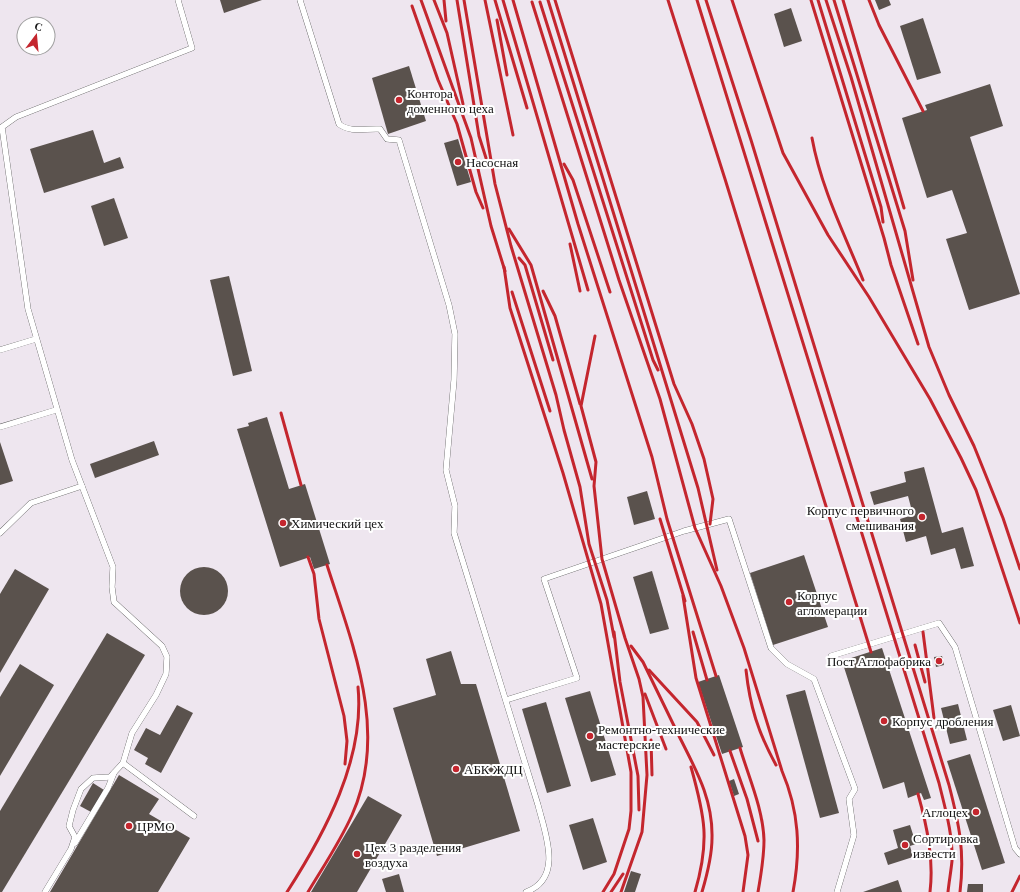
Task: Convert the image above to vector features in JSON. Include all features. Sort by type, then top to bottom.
[{"type":"lane","points":[[71,849],[75,837],[70,826],[73,810],[81,789],[93,778],[110,777],[123,762],[132,733],[156,695],[166,674],[167,657],[162,646],[114,602],[112,587],[113,567],[82,486],[56,410],[28,309],[1,127],[16,116],[192,48],[178,0]]},
{"type":"lane","points":[[300,0],[339,124],[344,128],[353,130],[380,129],[387,139],[399,140],[449,305],[455,334],[454,380],[446,470],[455,506],[454,533],[506,700],[550,849],[549,869],[544,878],[534,889],[526,892]]},
{"type":"lane","points":[[0,350],[36,339]]},
{"type":"lane","points":[[0,426],[56,410]]},
{"type":"lane","points":[[0,532],[31,503],[82,486]]},
{"type":"lane","points":[[506,700],[577,678],[544,579],[684,531],[729,519],[772,648],[787,664],[814,679],[855,789],[849,799],[854,835],[837,892]]},
{"type":"lane","points":[[831,656],[939,623],[954,646],[1015,848],[1020,854]]},
{"type":"lane","points":[[123,762],[194,816]]},
{"type":"lane","points":[[45,892],[108,788],[115,771]]},
{"type":"shaded area","points":[[0,0],[1020,0],[1020,892],[0,892]]},
{"type":"building","points":[[220,0],[262,0],[224,13]]},
{"type":"building","points":[[875,0],[889,0],[891,5],[879,10]]},
{"type":"building","points":[[791,8],[802,41],[784,47],[774,14]]},
{"type":"building","points":[[923,18],[941,73],[917,80],[900,26]]},
{"type":"building","name":"Контора доменного цеха","points":[[409,66],[426,121],[388,134],[372,78]]},
{"type":"building","points":[[990,84],[1003,126],[970,137],[1020,294],[969,310],[946,239],[967,233],[952,190],[927,198],[902,118],[927,110],[925,105]]},
{"type":"building","points":[[93,130],[104,163],[120,157],[124,168],[44,193],[30,149]]},
{"type":"building","name":"Насосная","points":[[458,139],[471,182],[457,186],[444,143]]},
{"type":"building","points":[[114,198],[128,238],[104,246],[91,206]]},
{"type":"building","points":[[229,276],[252,371],[233,376],[210,280]]},
{"type":"building","name":"Химический цех","points":[[267,417],[289,489],[305,484],[330,564],[314,569],[310,557],[280,567],[237,429],[249,426],[248,423]]},
{"type":"building","points":[[154,441],[159,455],[95,478],[90,464]]},
{"type":"building","points":[[0,442],[13,481],[0,485]]},
{"type":"building","name":"Корпус первичного смешивания","points":[[924,467],[942,533],[963,527],[974,566],[961,569],[955,548],[931,555],[926,536],[906,542],[900,519],[913,515],[908,496],[874,505],[870,492],[906,482],[904,472]]},
{"type":"building","points":[[647,491],[655,519],[634,525],[627,497]]},
{"type":"building","name":"Корпус агломерации","points":[[804,555],[828,627],[773,645],[750,573]]},
{"type":"building","points":[[204,567],[213,569],[221,574],[226,582],[228,591],[226,600],[221,608],[213,613],[204,615],[195,613],[187,608],[182,600],[180,591],[182,582],[187,574],[195,569]]},
{"type":"building","points":[[15,569],[49,589],[0,673],[0,594]]},
{"type":"building","points":[[652,571],[669,629],[650,634],[633,577]]},
{"type":"building","points":[[107,633],[145,655],[2,892],[0,892],[0,811]]},
{"type":"building","name":"Корпус дробления","points":[[882,648],[931,798],[924,800],[921,793],[908,798],[904,782],[883,789],[842,661]]},
{"type":"building","name":"АБК ЖДЦ","points":[[451,651],[461,684],[476,684],[520,831],[437,856],[393,708],[436,695],[426,659]]},
{"type":"building","name":"Пост Аглофабрика","points":[[942,656],[944,665],[936,667],[934,657]]},
{"type":"building","points":[[20,664],[54,685],[0,776],[0,697]]},
{"type":"building","points":[[719,675],[743,747],[722,754],[698,682]]},
{"type":"building","points":[[805,690],[839,813],[820,818],[786,695]]},
{"type":"building","name":"Ремонтно-технические мастерские","points":[[590,691],[616,775],[591,782],[565,698]]},
{"type":"building","points":[[546,702],[571,786],[547,793],[522,709]]},
{"type":"building","points":[[958,704],[967,740],[950,744],[941,708]]},
{"type":"building","points":[[177,705],[193,713],[161,773],[145,764],[148,758],[134,750],[146,728],[160,735]]},
{"type":"building","points":[[1011,705],[1020,736],[1003,741],[993,710]]},
{"type":"building","name":"Аглоцех","points":[[970,754],[1005,863],[982,870],[947,761]]},
{"type":"building","name":"ЦРМО","points":[[119,775],[159,799],[149,814],[190,838],[158,892],[50,892]]},
{"type":"building","points":[[734,779],[739,794],[734,796],[729,781]]},
{"type":"building","points":[[93,783],[104,790],[91,812],[80,806]]},
{"type":"building","name":"Цех 3 разделения воздуха","points":[[368,796],[402,815],[357,892],[311,892]]},
{"type":"building","points":[[593,818],[607,862],[583,870],[569,825]]},
{"type":"building","name":"Сортировка извести","points":[[910,825],[916,844],[910,846],[913,857],[888,865],[884,853],[898,848],[893,830]]},
{"type":"building","points":[[631,871],[641,874],[635,892],[624,892]]},
{"type":"building","points":[[399,874],[404,892],[386,892],[382,879]]},
{"type":"building","points":[[898,880],[902,892],[863,892]]},
{"type":"building","points":[[968,884],[983,884],[983,892],[967,892]]},
{"type":"railway","points":[[421,0],[471,138],[491,226],[505,271]]},
{"type":"railway","points":[[434,0],[447,33],[463,104]]},
{"type":"railway","points":[[444,0],[446,21]]},
{"type":"railway","points":[[457,0],[479,136],[486,158]]},
{"type":"railway","points":[[464,0],[495,184],[511,246],[556,395],[580,487],[589,544],[607,600],[614,637]]},
{"type":"railway","points":[[485,0],[513,135]]},
{"type":"railway","points":[[495,0],[527,108]]},
{"type":"railway","points":[[503,0],[588,290]]},
{"type":"railway","points":[[513,0],[578,224],[652,457],[667,519],[716,676]]},
{"type":"railway","points":[[548,0],[698,488],[717,570]]},
{"type":"railway","points":[[555,0],[674,384],[692,424],[704,459],[713,499],[710,524]]},
{"type":"railway","points":[[668,0],[725,179],[871,652]]},
{"type":"railway","points":[[697,0],[939,783],[948,821],[952,851],[948,892]]},
{"type":"railway","points":[[706,0],[751,140],[949,785],[956,812],[960,838],[962,863],[960,892]]},
{"type":"railway","points":[[732,0],[783,153],[828,235],[869,297],[930,399],[961,458],[976,490],[1020,623]]},
{"type":"railway","points":[[811,0],[891,265],[918,344]]},
{"type":"railway","points":[[818,0],[881,207],[883,222]]},
{"type":"railway","points":[[826,0],[851,77],[929,347],[949,395],[974,446],[1003,518],[1020,569]]},
{"type":"railway","points":[[834,0],[905,231],[913,280]]},
{"type":"railway","points":[[843,0],[904,208]]},
{"type":"railway","points":[[869,0],[879,25],[923,111]]},
{"type":"railway","points":[[532,2],[619,280],[660,399],[695,528],[721,586],[744,648],[788,786],[795,816],[798,845],[796,876],[793,892]]},
{"type":"railway","points":[[540,2],[653,360],[658,370]]},
{"type":"railway","points":[[412,6],[438,80],[457,124],[476,192],[483,208]]},
{"type":"railway","points":[[497,20],[507,75]]},
{"type":"railway","points":[[812,138],[827,193],[863,280]]},
{"type":"railway","points":[[564,164],[573,180],[610,292]]},
{"type":"railway","points":[[509,229],[531,265],[592,479]]},
{"type":"railway","points":[[570,244],[580,291]]},
{"type":"railway","points":[[519,258],[525,265],[553,360]]},
{"type":"railway","points":[[504,267],[510,308],[563,473],[601,604],[631,772],[631,811],[629,829],[614,874],[603,892]]},
{"type":"railway","points":[[543,291],[555,316],[580,404]]},
{"type":"railway","points":[[512,292],[550,411]]},
{"type":"railway","points":[[595,336],[581,406],[596,462],[594,486],[602,559],[625,638],[639,679],[643,697],[647,775],[642,832],[621,892]]},
{"type":"railway","points":[[281,413],[301,485]]},
{"type":"railway","points":[[660,519],[685,601]]},
{"type":"railway","points":[[308,557],[314,574],[319,619],[344,716],[347,741],[345,764]]},
{"type":"railway","points":[[308,892],[337,845],[352,815],[363,784],[367,752],[367,721],[363,689],[356,658],[327,565]]},
{"type":"railway","points":[[683,596],[696,678],[745,836],[748,855],[743,892]]},
{"type":"railway","points":[[614,632],[620,682],[638,776],[639,810]]},
{"type":"railway","points":[[693,632],[707,680]]},
{"type":"railway","points":[[923,632],[934,718]]},
{"type":"railway","points":[[915,645],[925,682]]},
{"type":"railway","points":[[631,646],[643,662],[697,773],[710,810],[712,845],[709,866],[702,892]]},
{"type":"railway","points":[[649,670],[697,722],[714,755]]},
{"type":"railway","points":[[746,670],[750,696],[756,719],[764,741],[776,765]]},
{"type":"railway","points":[[287,892],[328,820],[349,768],[359,714],[358,687]]},
{"type":"railway","points":[[645,694],[666,749]]},
{"type":"railway","points":[[651,740],[652,775]]},
{"type":"railway","points":[[740,748],[755,794],[763,828],[763,853],[758,892]]},
{"type":"railway","points":[[730,751],[747,799],[758,841]]},
{"type":"railway","points":[[691,767],[700,800],[704,829],[703,858],[695,892]]},
{"type":"railway","points":[[918,794],[929,843],[931,867],[930,892]]},
{"type":"railway","points":[[611,892],[623,874]]},
{"type":"railway","points":[[1012,892],[1020,876]]},
{"type":"place","name":"Контора доменного цеха","points":[[399,100]]},
{"type":"place","name":"Насосная","points":[[458,162]]},
{"type":"place","name":"Корпус первичного смешивания","points":[[922,517]]},
{"type":"place","name":"Химический цех","points":[[283,523]]},
{"type":"place","name":"Корпус агломерации","points":[[789,602]]},
{"type":"place","name":"Пост Аглофабрика","points":[[939,661]]},
{"type":"place","name":"Корпус дробления","points":[[884,721]]},
{"type":"place","name":"Ремонтно-технические мастерские","points":[[590,736]]},
{"type":"place","name":"АБК ЖДЦ","points":[[456,769]]},
{"type":"place","name":"Аглоцех","points":[[976,812]]},
{"type":"place","name":"ЦРМО","points":[[129,826]]},
{"type":"place","name":"Сортировка извести","points":[[905,845]]},
{"type":"place","name":"Цех 3 разделения воздуха","points":[[357,854]]}]
